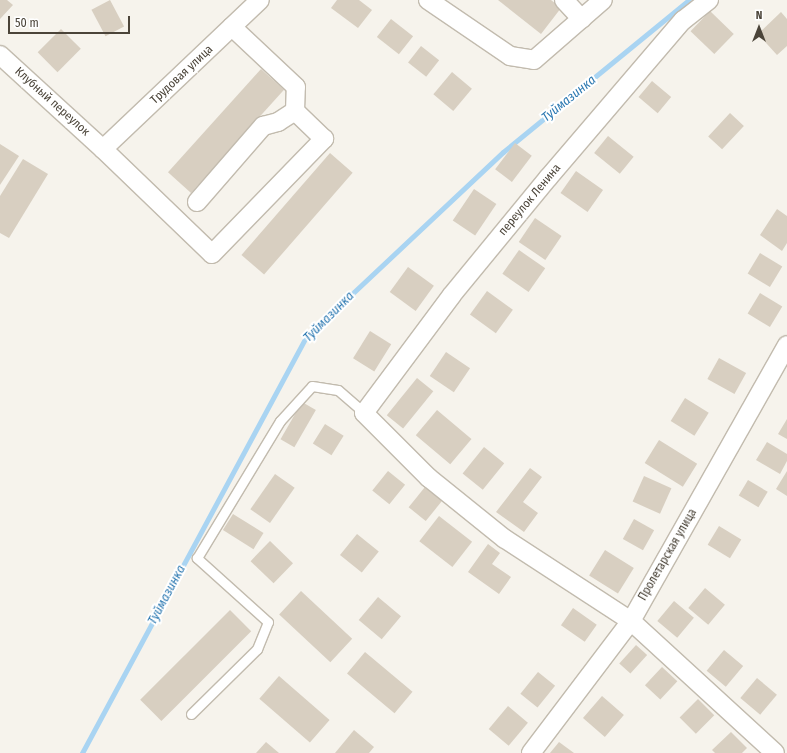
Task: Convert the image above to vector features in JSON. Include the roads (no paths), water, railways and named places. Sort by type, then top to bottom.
[{"type":"street","name":"Трудовая улица","points":[[103,149],[260,0]]},
{"type":"street","points":[[428,0],[510,56],[534,60],[603,0]]},
{"type":"street","points":[[564,0],[582,19]]},
{"type":"street","name":"переулок Ленина","points":[[364,413],[452,295],[548,178],[683,20],[709,0]]},
{"type":"street","points":[[197,202],[263,126],[278,122],[295,111],[296,87],[232,28]]},
{"type":"street","name":"Клубный переулок","points":[[0,55],[103,149],[212,254],[324,140],[295,111]]},
{"type":"street","name":"Пролетарская улица","points":[[531,753],[631,621],[787,345]]},
{"type":"street","points":[[364,413],[429,478],[505,539],[631,621],[775,753]]},
{"type":"lane","points":[[191,714],[257,649],[268,622],[197,558],[280,421],[312,386],[338,390],[364,413]]},
{"type":"waterway","name":"Туймазинка","points":[[82,753],[306,337],[503,152],[689,0]]}]
